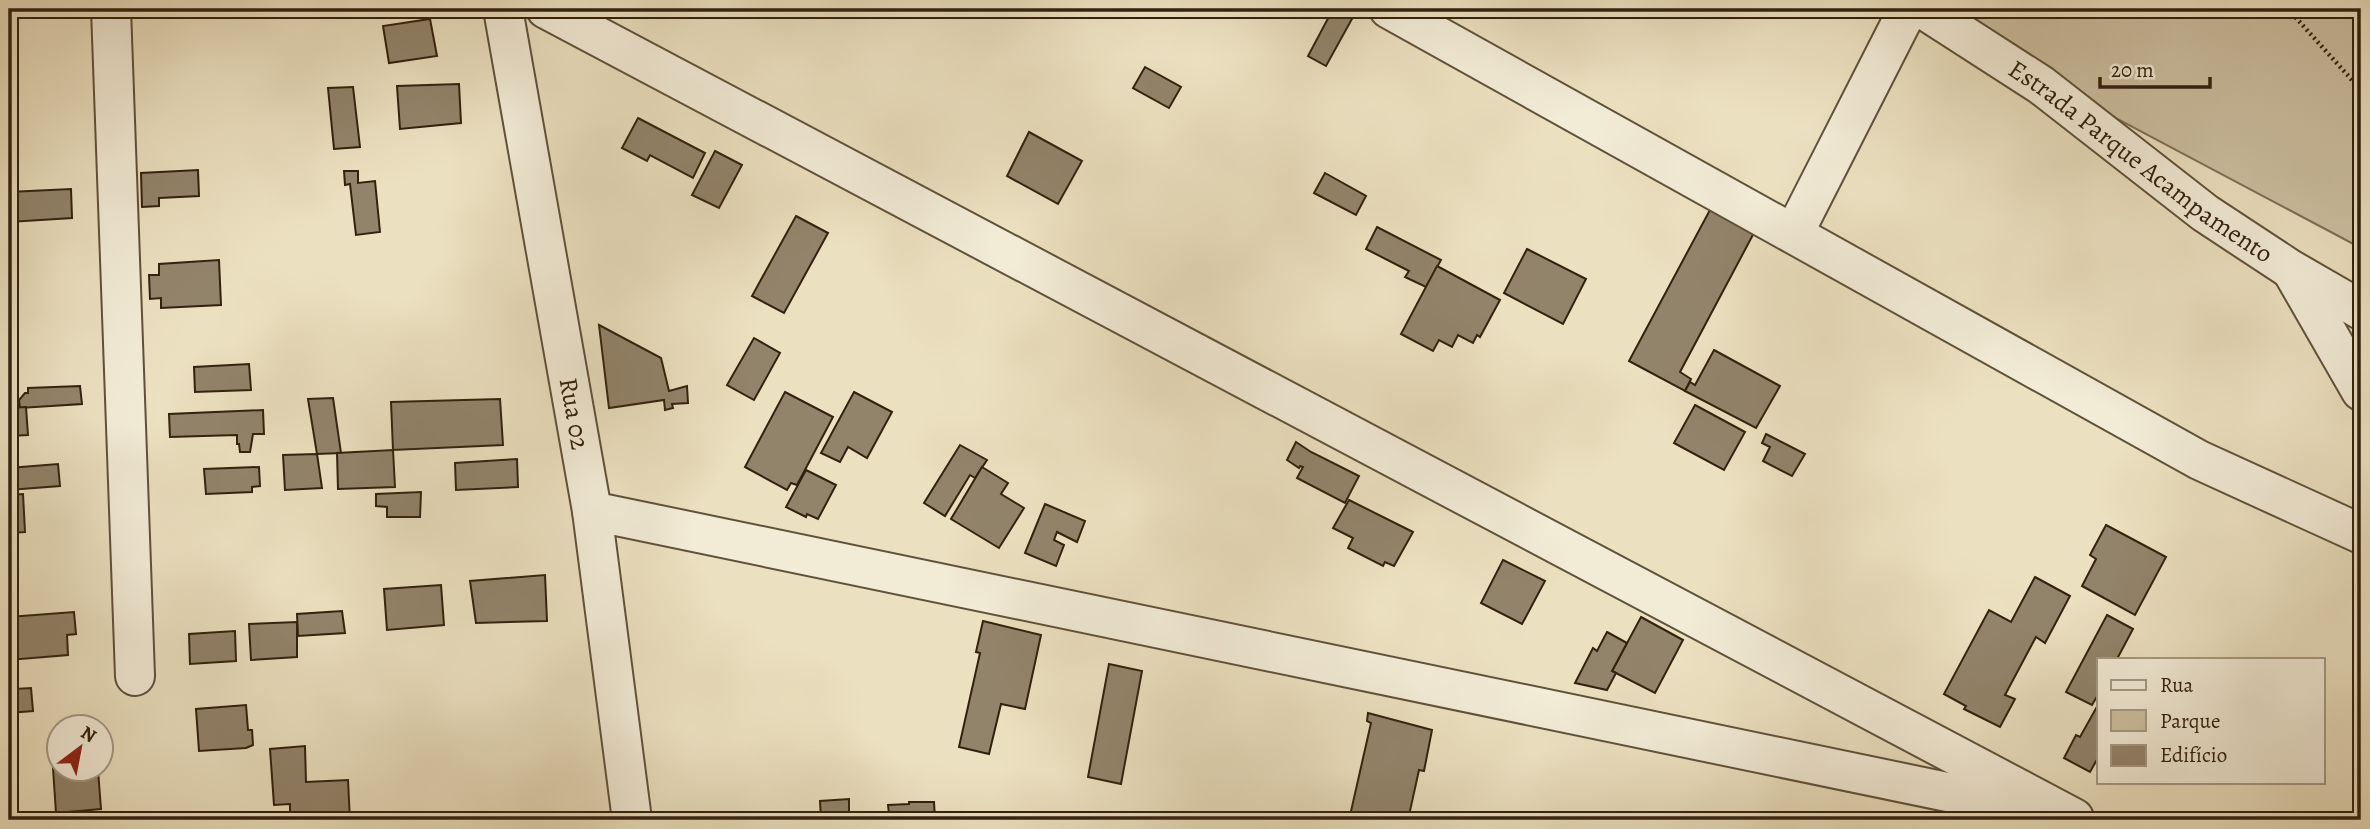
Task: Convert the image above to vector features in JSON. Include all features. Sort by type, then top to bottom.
[{"type":"street","points":[[111,9],[135,676]]},
{"type":"street","name":"Rua 02","points":[[503,9],[592,511],[632,820]]},
{"type":"street","points":[[546,9],[2080,819]]},
{"type":"street","points":[[1388,9],[2199,460],[2361,534]]},
{"type":"street","points":[[1794,233],[1908,9]]},
{"type":"street","name":"Estrada Parque Acampamento","points":[[1923,9],[2041,85],[2205,213],[2291,269],[2361,310]]},
{"type":"street","points":[[2291,269],[2361,391]]},
{"type":"street","points":[[592,511],[2080,819]]},
{"type":"path","points":[[2288,9],[2361,90]]},
{"type":"green space","points":[[1910,9],[2361,9],[2361,248]]},
{"type":"building","points":[[1333,9],[1353,17],[1326,66],[1308,56]]},
{"type":"building","points":[[430,19],[437,56],[389,63],[383,26]]},
{"type":"building","points":[[1145,67],[1181,87],[1169,108],[1133,88]]},
{"type":"building","points":[[459,84],[461,123],[400,129],[397,86]]},
{"type":"building","points":[[353,87],[360,147],[334,149],[328,88]]},
{"type":"building","points":[[638,118],[705,153],[693,178],[650,155],[647,161],[622,148]]},
{"type":"building","points":[[1029,132],[1082,161],[1058,204],[1007,176]]},
{"type":"building","points":[[715,151],[742,165],[719,208],[692,195]]},
{"type":"building","points":[[198,170],[199,196],[159,198],[159,206],[142,207],[141,173]]},
{"type":"building","points":[[344,171],[358,171],[358,183],[375,181],[380,232],[356,235],[350,184],[345,185]]},
{"type":"building","points":[[1325,173],[1366,196],[1356,215],[1314,193]]},
{"type":"building","points":[[71,189],[72,218],[9,222],[9,192]]},
{"type":"building","points":[[1711,208],[1755,231],[1680,372],[1691,379],[1685,391],[1629,361]]},
{"type":"building","points":[[796,216],[828,233],[784,313],[752,296]]},
{"type":"building","points":[[1377,227],[1441,260],[1426,287],[1405,277],[1409,271],[1366,249]]},
{"type":"building","points":[[1527,249],[1586,279],[1563,324],[1504,293]]},
{"type":"building","points":[[219,260],[221,305],[161,308],[161,298],[150,299],[149,275],[159,275],[159,264]]},
{"type":"building","points":[[1437,266],[1500,300],[1480,337],[1477,335],[1473,343],[1458,335],[1452,347],[1439,340],[1433,351],[1401,334]]},
{"type":"building","points":[[599,325],[661,358],[669,391],[687,386],[688,403],[672,404],[673,408],[665,410],[664,400],[609,408]]},
{"type":"building","points":[[754,338],[780,353],[754,400],[727,385]]},
{"type":"building","points":[[1714,350],[1780,386],[1756,428],[1685,391],[1690,382],[1695,385]]},
{"type":"building","points":[[249,364],[251,390],[195,392],[194,367]]},
{"type":"building","points":[[80,386],[82,404],[20,408],[19,400],[28,393],[28,388]]},
{"type":"building","points":[[785,392],[833,417],[797,485],[791,483],[787,490],[745,467]]},
{"type":"building","points":[[854,392],[892,412],[867,458],[848,447],[840,462],[821,453]]},
{"type":"building","points":[[333,398],[341,453],[317,454],[308,399]]},
{"type":"building","points":[[500,399],[503,445],[393,450],[391,402]]},
{"type":"building","points":[[1695,405],[1745,432],[1724,470],[1674,443]]},
{"type":"building","points":[[26,407],[28,435],[9,436],[9,408]]},
{"type":"building","points":[[263,410],[264,434],[253,434],[250,452],[240,452],[237,435],[170,437],[169,414]]},
{"type":"building","points":[[1766,434],[1805,454],[1792,476],[1763,461],[1770,447],[1762,443]]},
{"type":"building","points":[[1296,442],[1359,476],[1345,503],[1297,478],[1303,467],[1299,468],[1287,460]]},
{"type":"building","points":[[960,445],[987,460],[975,478],[970,475],[945,516],[924,503]]},
{"type":"building","points":[[393,450],[395,487],[338,489],[337,453]]},
{"type":"building","points":[[317,454],[322,488],[285,490],[283,455]]},
{"type":"building","points":[[517,459],[518,487],[456,490],[455,463]]},
{"type":"building","points":[[58,464],[60,486],[9,490],[9,468]]},
{"type":"building","points":[[259,467],[260,486],[252,487],[252,492],[206,494],[204,469]]},
{"type":"building","points":[[982,467],[1008,483],[1001,494],[1024,508],[999,548],[951,519]]},
{"type":"building","points":[[806,470],[836,485],[818,519],[807,514],[806,517],[786,507]]},
{"type":"building","points":[[421,492],[420,517],[387,517],[387,507],[376,506],[376,494]]},
{"type":"building","points":[[23,494],[25,532],[9,533],[9,495]]},
{"type":"building","points":[[1349,500],[1413,532],[1394,566],[1385,562],[1383,566],[1348,548],[1353,538],[1333,528]]},
{"type":"building","points":[[1045,504],[1085,521],[1077,542],[1057,532],[1054,540],[1064,545],[1056,566],[1025,553]]},
{"type":"building","points":[[2106,525],[2166,557],[2135,615],[2082,586],[2096,559],[2090,555]]},
{"type":"building","points":[[1503,560],[1545,581],[1522,624],[1481,603]]},
{"type":"building","points":[[545,575],[547,621],[476,623],[470,581]]},
{"type":"building","points":[[2035,577],[2070,596],[2045,643],[2036,637],[2005,695],[2015,699],[2000,727],[1964,709],[1966,706],[1944,694],[1989,610],[2011,622]]},
{"type":"building","points":[[441,585],[444,625],[387,630],[384,589]]},
{"type":"building","points":[[342,611],[345,633],[298,636],[297,614]]},
{"type":"building","points":[[74,612],[76,634],[67,635],[68,655],[9,660],[9,617]]},
{"type":"building","points":[[2107,615],[2133,629],[2118,658],[2097,658],[2097,696],[2092,705],[2066,692]]},
{"type":"building","points":[[1641,617],[1683,640],[1655,693],[1612,671]]},
{"type":"building","points":[[983,621],[1041,635],[1025,709],[1001,704],[989,754],[959,747],[980,653],[976,652]]},
{"type":"building","points":[[297,622],[297,657],[251,660],[249,624]]},
{"type":"building","points":[[235,631],[236,661],[190,664],[189,634]]},
{"type":"building","points":[[1607,632],[1627,643],[1612,671],[1616,673],[1607,690],[1575,683],[1593,648],[1597,651]]},
{"type":"building","points":[[1109,664],[1142,671],[1121,784],[1088,777]]},
{"type":"building","points":[[9,668],[14,668],[15,689],[31,688],[33,711],[9,713]]},
{"type":"building","points":[[246,705],[248,730],[252,730],[253,745],[246,748],[199,751],[196,709]]},
{"type":"building","points":[[2097,707],[2097,760],[2090,772],[2064,758],[2076,735],[2080,737]]},
{"type":"building","points":[[1368,713],[1432,730],[1424,771],[1419,770],[1408,820],[1349,820],[1371,723],[1367,721]]},
{"type":"building","points":[[305,746],[306,782],[348,780],[350,820],[290,820],[290,804],[274,805],[270,749]]},
{"type":"building","points":[[54,784],[99,784],[101,809],[56,813]]},
{"type":"building","points":[[849,799],[849,820],[821,820],[820,801]]},
{"type":"building","points":[[934,802],[935,820],[886,820],[886,814],[889,814],[888,805]]},
{"type":"building","points":[[184,814],[185,820],[111,820],[111,819]]}]
